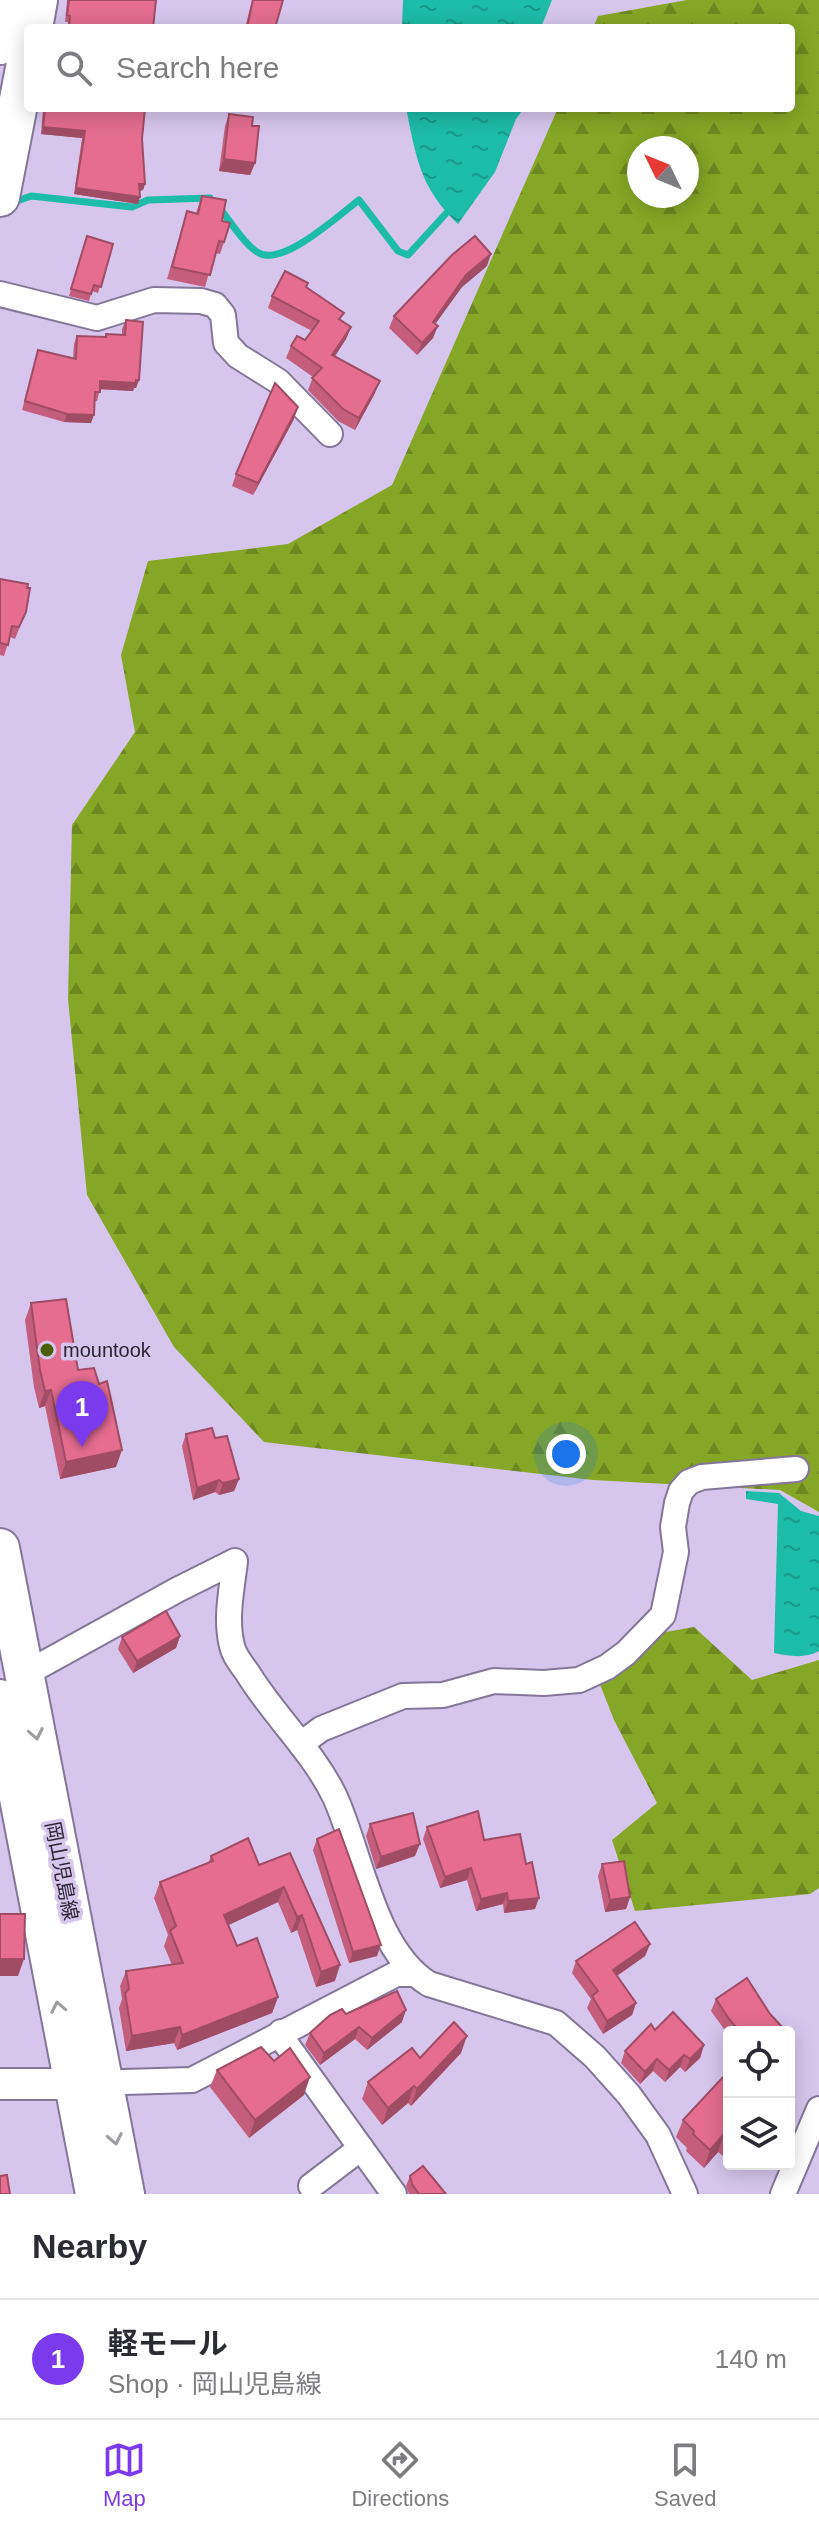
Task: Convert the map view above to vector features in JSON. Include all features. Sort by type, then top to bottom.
[{"type":"main road","points":[[0,45],[9,0]]},
{"type":"main road","points":[[34,24],[38,0]]},
{"type":"main road","points":[[0,197],[24,74]]},
{"type":"main road","name":"岡山児島線","points":[[0,1548],[12,1686],[88,2083],[95,2194]]},
{"type":"main road","name":"岡山児島線","points":[[88,2083],[125,2194]]},
{"type":"street","points":[[0,294],[97,318],[154,300],[201,301],[215,305],[223,315],[226,343],[238,356],[278,381],[330,434]]},
{"type":"street","points":[[301,1744],[321,1729],[403,1696],[443,1695],[494,1681],[544,1683],[579,1680],[607,1667],[663,1615],[676,1552],[673,1527],[677,1503],[681,1491],[689,1482],[702,1477],[796,1469]]},
{"type":"street","points":[[12,1686],[34,1669],[235,1561],[228,1615],[232,1649],[260,1694],[301,1744],[334,1795],[384,1929],[412,1974],[429,1984],[556,2023],[595,2057],[644,2115],[658,2135],[685,2194]]},
{"type":"street","points":[[0,2084],[192,2080],[396,1974],[412,1974]]},
{"type":"street","points":[[281,2032],[284,2041],[394,2194]]},
{"type":"street","points":[[783,2194],[819,2109]]},
{"type":"street","points":[[311,2186],[361,2148]]},
{"type":"green space","points":[[687,0],[819,0],[819,1512],[780,1490],[593,1480],[264,1442],[174,1347],[87,1195],[68,999],[72,825],[135,732],[121,655],[148,561],[288,544],[392,485],[556,112],[795,112],[795,24],[595,24],[598,16]]},
{"type":"green space","points":[[694,1627],[752,1680],[819,1660],[819,1888],[810,1894],[635,1911],[612,1840],[657,1803],[614,1720],[599,1682],[660,1633]]},
{"type":"water","points":[[403,0],[552,0],[542,24],[402,24]]},
{"type":"water","points":[[407,112],[521,112],[495,172],[458,224],[435,198],[417,157]]},
{"type":"water","points":[[746,1491],[779,1493],[801,1511],[819,1516],[819,1651],[813,1654],[797,1656],[774,1653],[778,1504],[746,1499]]},
{"type":"building","points":[[69,0],[156,0],[153,24],[69,24],[70,16],[67,15]]},
{"type":"building","points":[[253,0],[283,0],[276,24],[248,24]]},
{"type":"building","points":[[45,112],[145,112],[142,139],[145,184],[139,184],[140,197],[76,188],[85,131],[43,127]]},
{"type":"building","points":[[229,114],[253,117],[252,126],[259,126],[255,163],[224,159]]},
{"type":"building","points":[[202,196],[226,200],[222,221],[230,223],[224,242],[219,241],[210,275],[172,267],[187,211],[198,214]]},
{"type":"building","points":[[87,236],[113,244],[101,287],[94,285],[91,294],[71,289]]},
{"type":"building","points":[[475,236],[491,254],[466,275],[433,322],[438,326],[422,343],[394,316],[452,255]]},
{"type":"building","points":[[285,271],[308,283],[306,287],[344,313],[339,319],[351,327],[332,355],[380,381],[359,418],[343,409],[312,378],[322,368],[291,346],[297,336],[305,340],[319,321],[272,296]]},
{"type":"building","points":[[126,320],[143,322],[139,380],[136,383],[100,381],[100,392],[95,392],[94,415],[67,414],[25,401],[38,350],[76,359],[77,336],[125,335]]},
{"type":"building","points":[[275,383],[298,407],[258,483],[236,474]]},
{"type":"building","points":[[0,579],[28,584],[27,588],[30,588],[26,612],[19,627],[12,626],[8,645],[0,643]]},
{"type":"building","points":[[66,1299],[78,1370],[94,1368],[99,1384],[107,1381],[122,1450],[66,1462],[51,1390],[45,1391],[40,1370],[31,1303]]},
{"type":"building","points":[[212,1428],[215,1438],[227,1436],[239,1479],[223,1483],[219,1480],[197,1488],[186,1434]]},
{"type":"building","points":[[166,1611],[180,1636],[137,1661],[122,1637]]},
{"type":"building","points":[[478,1811],[484,1840],[520,1834],[526,1864],[532,1862],[539,1898],[508,1901],[507,1893],[481,1899],[471,1868],[445,1877],[427,1827]]},
{"type":"building","points":[[413,1813],[420,1844],[381,1857],[370,1824]]},
{"type":"building","points":[[339,1829],[381,1945],[353,1952],[317,1839]]},
{"type":"building","points":[[248,1838],[259,1865],[290,1853],[340,1965],[321,1972],[302,1915],[297,1917],[284,1887],[224,1915],[237,1946],[257,1938],[278,1997],[182,2035],[180,2027],[132,2036],[125,1993],[129,1989],[126,1971],[183,1963],[170,1931],[176,1926],[160,1882],[213,1861],[211,1856]]},
{"type":"building","points":[[624,1861],[630,1897],[610,1900],[602,1864]]},
{"type":"building","points":[[0,1914],[25,1914],[24,1959],[0,1959]]},
{"type":"building","points":[[635,1922],[650,1944],[613,1970],[636,2003],[607,2021],[592,1996],[598,1991],[576,1961]]},
{"type":"building","points":[[747,1978],[781,2026],[735,2026],[716,1999]]},
{"type":"building","points":[[397,1991],[406,2010],[372,2038],[359,2027],[324,2053],[310,2033],[342,2009],[346,2014]]},
{"type":"building","points":[[673,2012],[704,2045],[690,2059],[684,2055],[669,2070],[657,2059],[645,2072],[625,2051],[651,2024],[655,2030]]},
{"type":"building","points":[[454,2022],[467,2036],[417,2089],[414,2086],[388,2108],[368,2082],[412,2048],[420,2058]]},
{"type":"building","points":[[261,2047],[274,2061],[290,2048],[310,2077],[255,2120],[217,2070]]},
{"type":"building","points":[[723,2077],[723,2135],[710,2150],[683,2120]]},
{"type":"building","points":[[423,2166],[446,2194],[419,2194],[410,2176]]},
{"type":"building","points":[[7,2175],[10,2194],[0,2194],[0,2176]]},
{"type":"waterway","points":[[20,200],[31,196],[132,207],[148,200],[210,198]]},
{"type":"waterway","points":[[218,206],[255,251],[272,255],[298,245],[359,200],[398,251],[408,255],[451,208]]},
{"type":"place","name":"mountook","points":[[47,1350]]},
{"type":"place","name":"軽モール","points":[[82,1447]]}]
